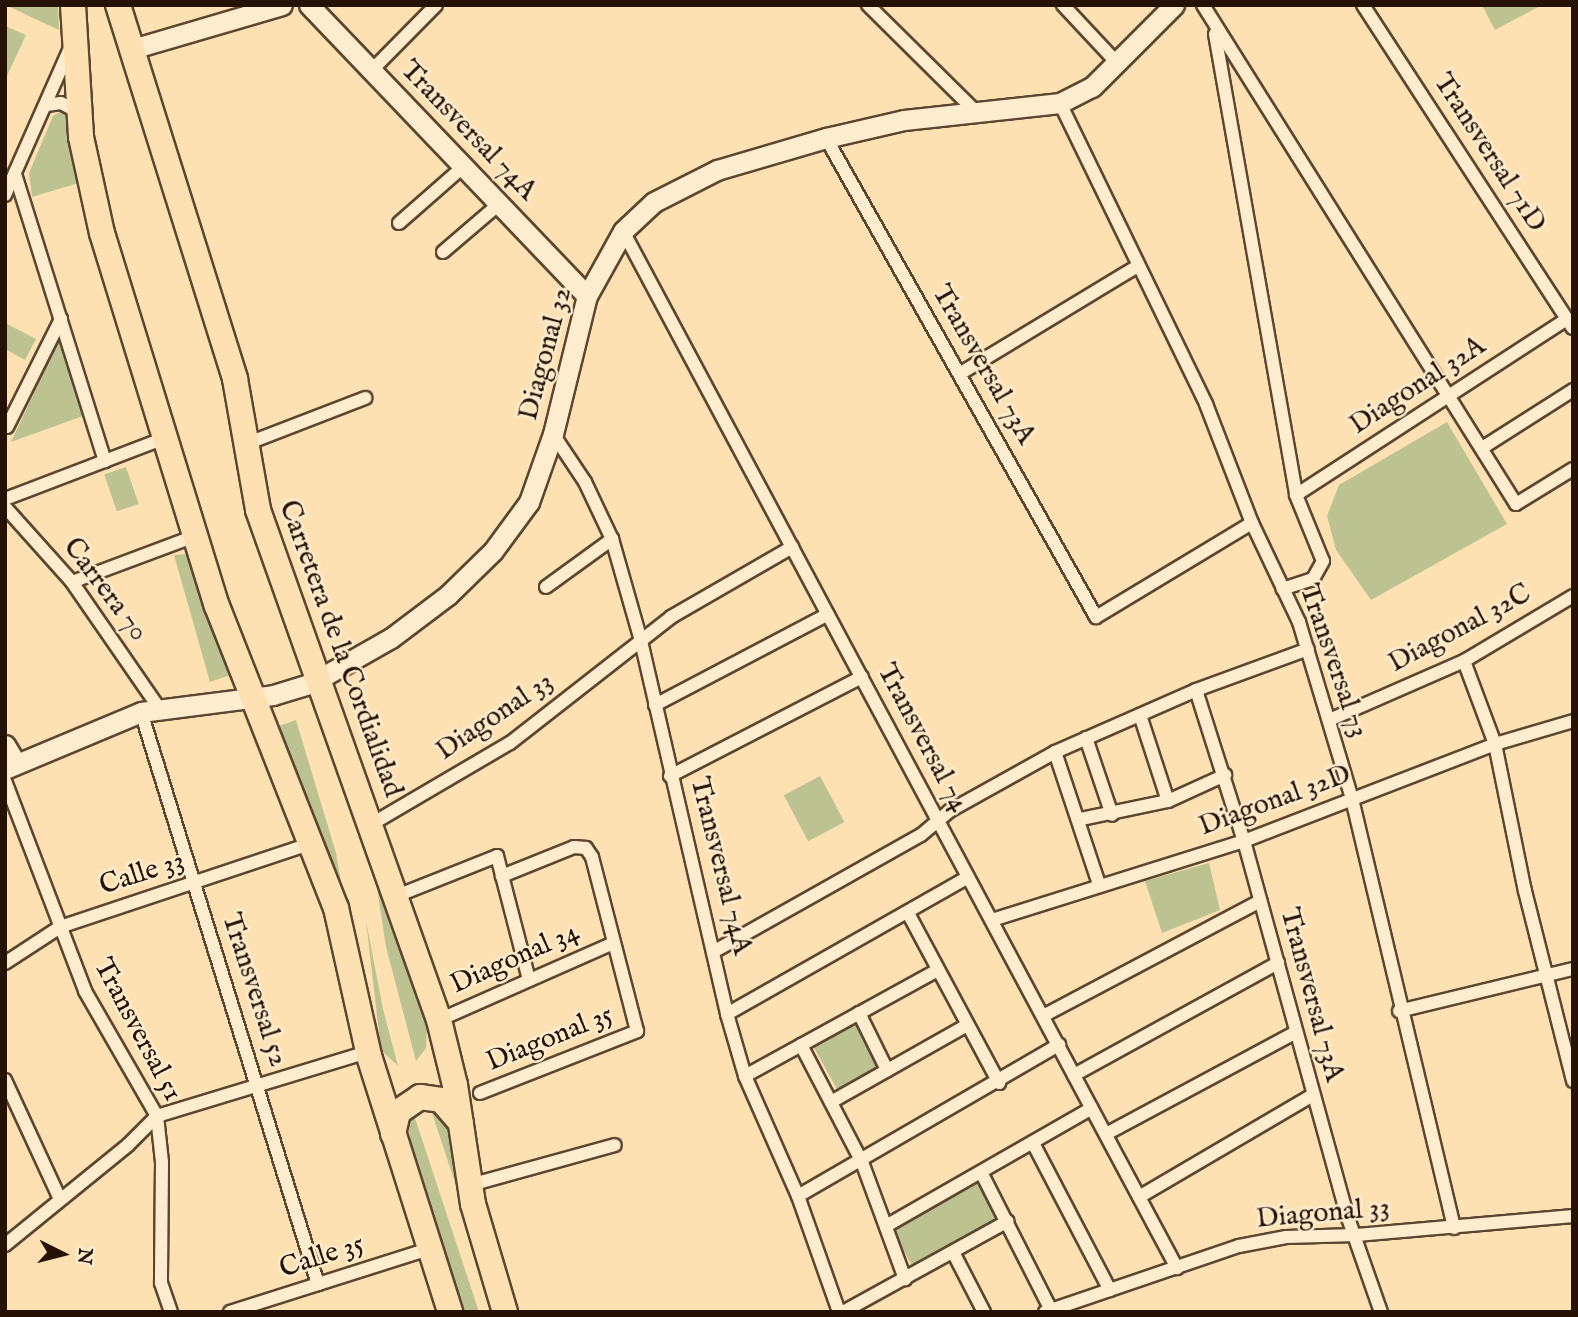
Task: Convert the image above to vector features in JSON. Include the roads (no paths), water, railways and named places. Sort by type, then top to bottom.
[{"type":"highway","points":[[73,5],[78,112],[102,233],[217,606],[287,790],[336,908],[368,1054]]},
{"type":"highway","name":"Carretera de la Cordialidad","points":[[118,5],[235,379],[258,510],[439,1020],[461,1124],[470,1185],[505,1312]]},
{"type":"highway","points":[[287,790],[301,847],[450,1312]]},
{"type":"highway","points":[[393,1134],[398,1112],[419,1097],[441,1100],[461,1124]]},
{"type":"street","points":[[132,50],[282,5]]},
{"type":"street","name":"Transversal 74A","points":[[309,5],[587,296]]},
{"type":"street","points":[[372,70],[436,5]]},
{"type":"street","points":[[868,5],[976,112]]},
{"type":"street","points":[[1063,5],[1117,64]]},
{"type":"street","name":"Diagonal 32","points":[[10,766],[150,710],[254,698],[320,680],[410,624],[493,551],[529,502],[553,435],[587,296],[623,231],[654,202],[717,170],[826,138],[904,120],[1060,103],[1093,86],[1174,5]]},
{"type":"street","points":[[1203,5],[1214,27],[1517,504],[1573,469]]},
{"type":"street","name":"Transversal 71D","points":[[1363,5],[1570,323]]},
{"type":"street","points":[[1214,27],[1296,495],[1322,567],[1313,579],[1283,589]]},
{"type":"street","points":[[5,195],[47,105],[74,36]]},
{"type":"street","points":[[47,105],[61,103],[78,112]]},
{"type":"street","name":"Transversal 73","points":[[1060,103],[1206,404],[1252,523],[1308,649],[1352,799],[1399,1011],[1454,1228]]},
{"type":"street","name":"Transversal 73A","points":[[826,138],[961,373],[1096,617],[1252,523]]},
{"type":"street","points":[[399,223],[464,166]]},
{"type":"street","points":[[15,174],[105,461]]},
{"type":"street","points":[[443,252],[499,204]]},
{"type":"street","name":"Transversal 74","points":[[623,231],[1177,1268]]},
{"type":"street","points":[[961,373],[1138,266]]},
{"type":"street","points":[[7,427],[61,319]]},
{"type":"street","name":"Diagonal 32A","points":[[1296,495],[1448,396],[1570,323]]},
{"type":"street","points":[[1482,448],[1573,390]]},
{"type":"street","points":[[246,444],[365,398]]},
{"type":"street","name":"Transversal 74A","points":[[553,435],[585,482],[612,539],[641,641],[727,1014],[746,1076],[798,1196],[841,1312]]},
{"type":"street","points":[[5,499],[165,438]]},
{"type":"street","name":"Carrera 70","points":[[5,507],[72,582],[150,710]]},
{"type":"street","points":[[72,582],[195,536]]},
{"type":"street","points":[[546,587],[612,539]]},
{"type":"street","name":"Diagonal 33","points":[[370,825],[510,743],[671,617],[792,547]]},
{"type":"street","name":"Diagonal 32C","points":[[1329,720],[1464,661],[1573,596]]},
{"type":"street","points":[[655,705],[828,614]]},
{"type":"street","points":[[713,952],[922,835],[939,820],[1055,752],[1196,690],[1308,649]]},
{"type":"street","points":[[1464,661],[1495,744],[1546,974],[1573,1081]]},
{"type":"street","points":[[670,775],[862,677]]},
{"type":"street","name":"Transversal 73A","points":[[1196,690],[1244,841],[1278,963],[1294,1033],[1381,1312]]},
{"type":"street","name":"Transversal 52","points":[[150,710],[194,883],[318,1284]]},
{"type":"street","points":[[1140,715],[1168,801]]},
{"type":"street","name":"Diagonal 32D","points":[[992,920],[1099,884],[1244,841],[1495,744],[1573,721]]},
{"type":"street","points":[[1086,738],[1112,815]]},
{"type":"street","points":[[5,745],[10,766]]},
{"type":"street","points":[[1055,752],[1081,819],[1099,884]]},
{"type":"street","points":[[1081,819],[1112,815],[1168,801],[1225,775]]},
{"type":"street","name":"Transversal 51","points":[[5,781],[60,927],[104,1029],[158,1116],[162,1162],[161,1283],[171,1312]]},
{"type":"street","name":"Calle 33","points":[[5,963],[60,927],[301,847]]},
{"type":"street","points":[[502,876],[574,847],[586,848],[592,857],[611,944]]},
{"type":"street","points":[[394,897],[497,856],[529,980]]},
{"type":"street","points":[[727,1014],[968,877]]},
{"type":"street","points":[[1043,1016],[1260,901]]},
{"type":"street","points":[[908,913],[999,1083]]},
{"type":"street","name":"Diagonal 34","points":[[439,1020],[611,944]]},
{"type":"street","name":"Diagonal 35","points":[[480,1093],[637,1031],[611,944]]},
{"type":"street","points":[[1074,1075],[1278,963]]},
{"type":"street","points":[[1399,1011],[1573,969]]},
{"type":"street","points":[[746,1076],[938,970]]},
{"type":"street","points":[[859,1013],[887,1070]]},
{"type":"street","points":[[831,1101],[967,1025]]},
{"type":"street","points":[[1106,1134],[1294,1033]]},
{"type":"street","points":[[801,1045],[862,1162],[905,1279]]},
{"type":"street","points":[[798,1196],[999,1083],[1059,1045]]},
{"type":"street","points":[[7,1238],[128,1145],[158,1116],[258,1084],[368,1054]]},
{"type":"street","points":[[5,1080],[60,1199]]},
{"type":"street","points":[[1139,1197],[1313,1095]]},
{"type":"street","points":[[886,1226],[982,1174],[1092,1108]]},
{"type":"street","points":[[1033,1143],[1110,1290]]},
{"type":"street","points":[[470,1185],[615,1145]]},
{"type":"street","points":[[982,1174],[1048,1311]]},
{"type":"street","name":"Diagonal 33","points":[[1048,1311],[1239,1246],[1286,1237],[1454,1228],[1573,1216]]},
{"type":"street","points":[[841,1312],[1007,1222]]},
{"type":"street","name":"Calle 35","points":[[230,1312],[429,1249]]},
{"type":"street","points":[[953,1252],[985,1312]]}]
